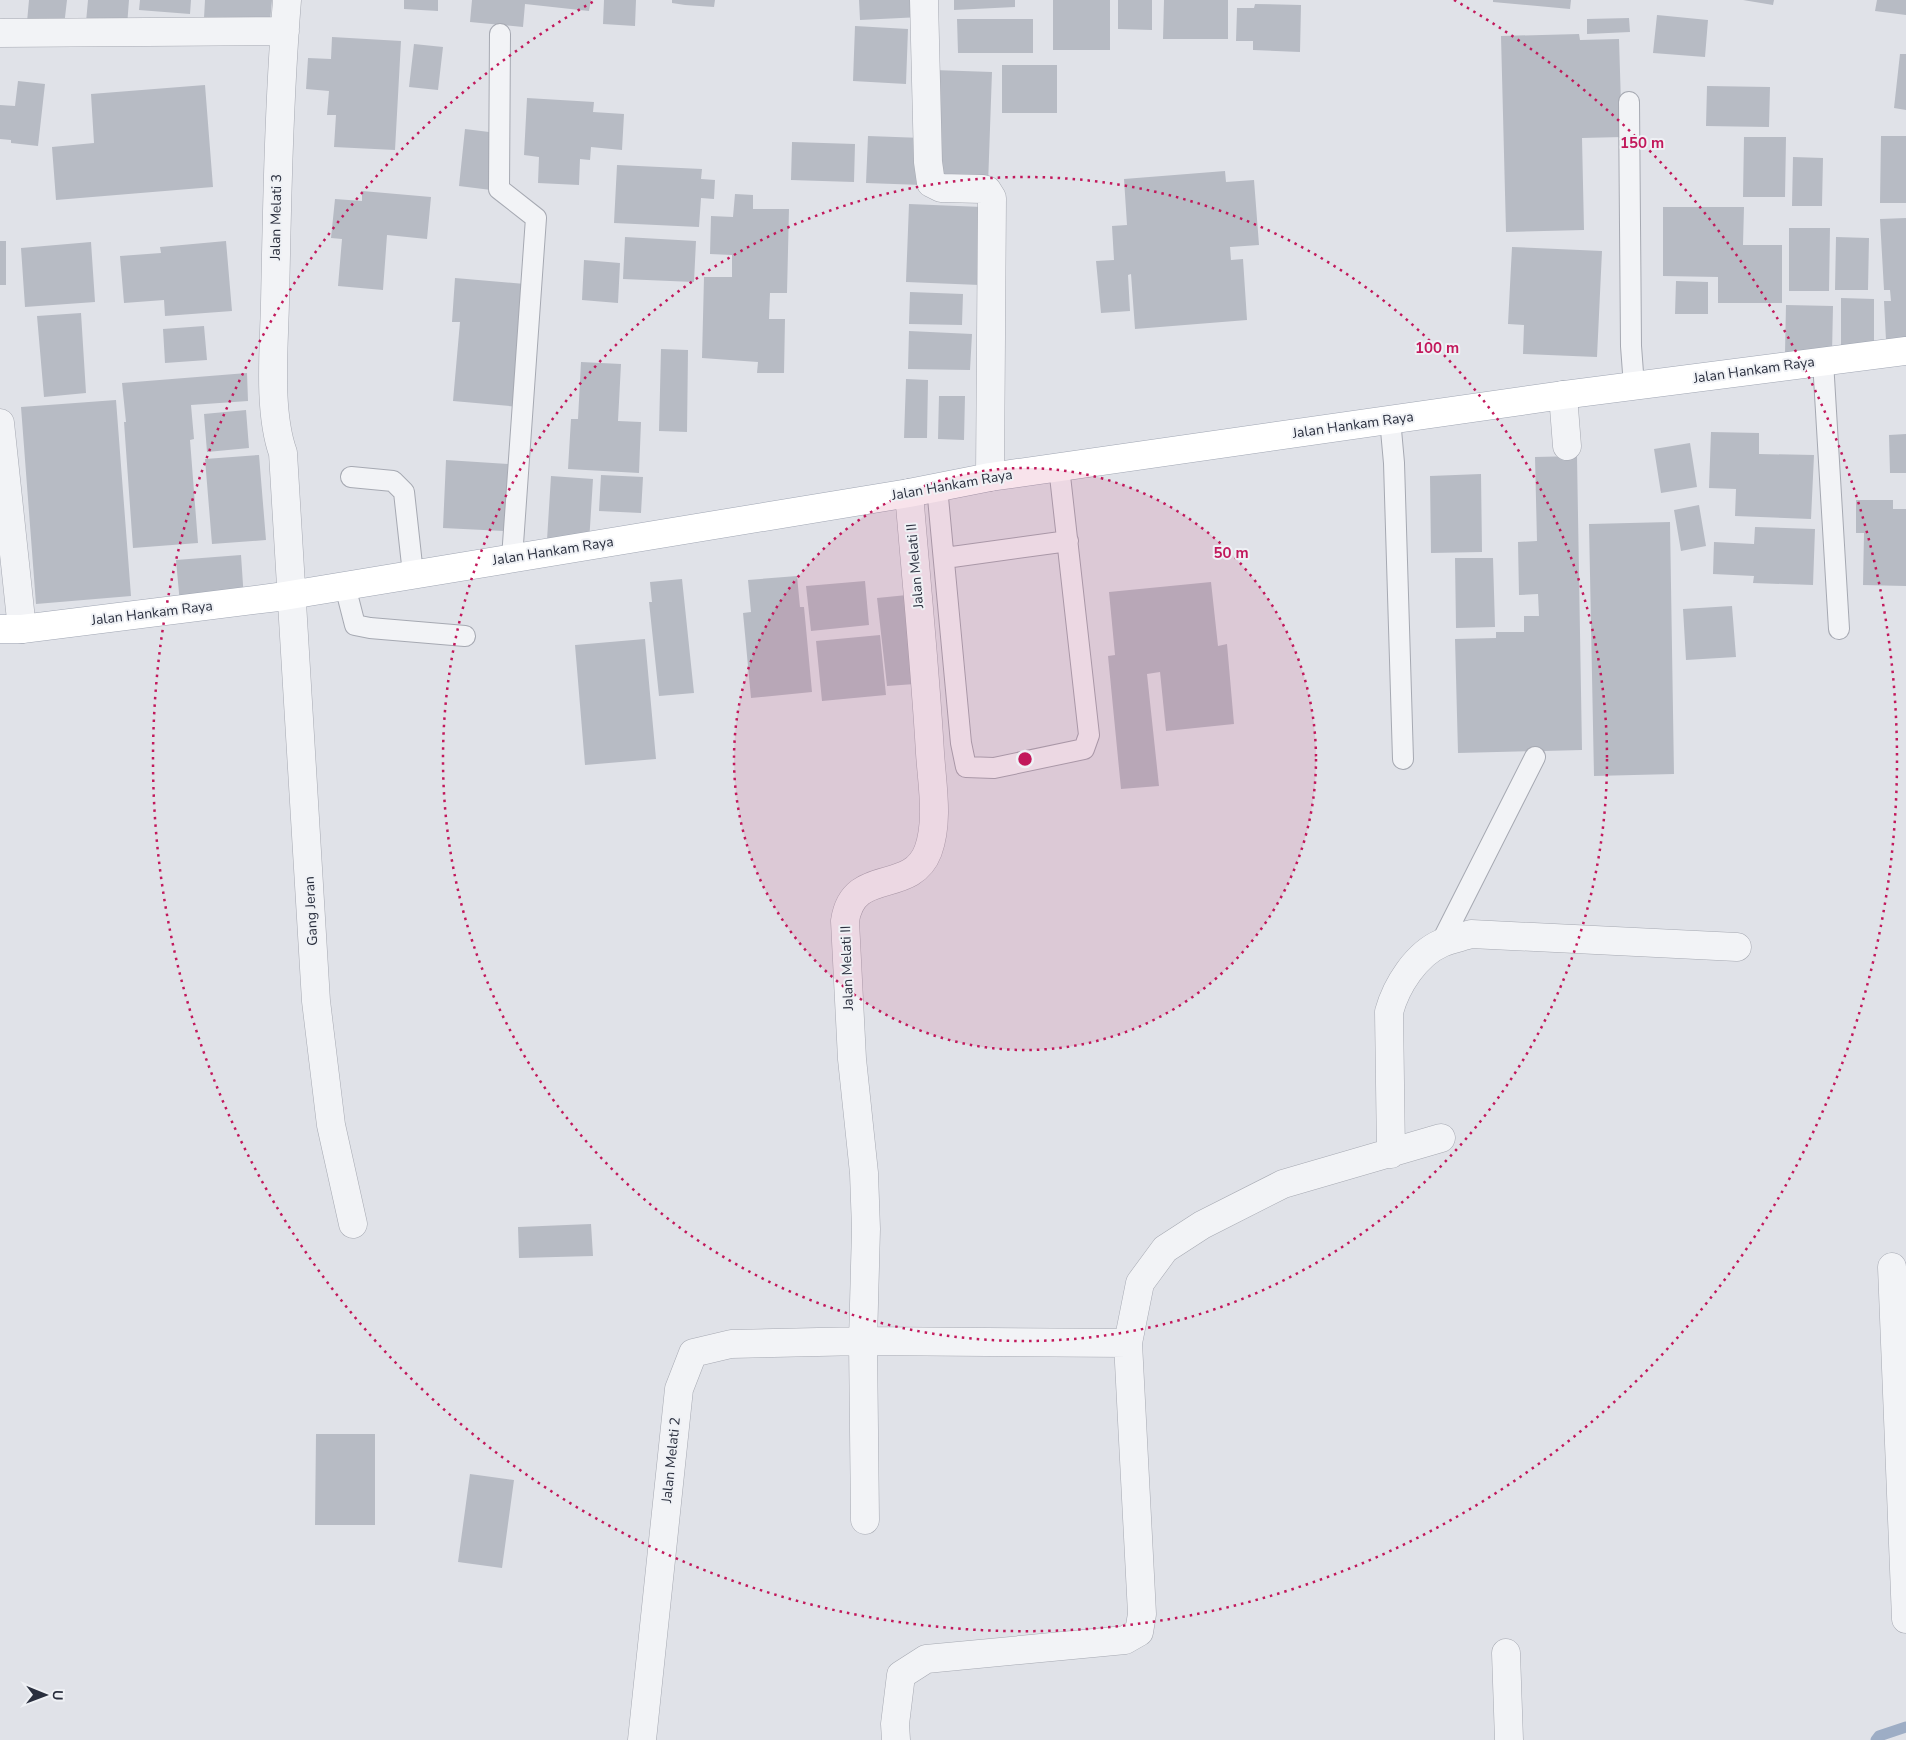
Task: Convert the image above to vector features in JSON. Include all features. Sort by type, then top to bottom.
[{"type":"main road","name":"Jalan Hankam Raya","points":[[11,629],[284,596],[909,493],[990,477],[1563,395],[1906,351]]},
{"type":"street","name":"Jalan Melati 3","points":[[284,596],[283,453],[276,434],[274,356],[278,143],[287,0]]},
{"type":"street","points":[[924,0],[928,162],[931,183],[941,188],[987,190],[993,203],[990,477]]},
{"type":"street","points":[[0,33],[285,31]]},
{"type":"street","points":[[1563,395],[1567,446]]},
{"type":"street","points":[[0,423],[11,629]]},
{"type":"street","name":"Jalan Melati II","points":[[865,1520],[863,1341],[866,1229],[864,1173],[852,1059],[845,921],[846,910],[852,897],[862,890],[901,878],[917,868],[928,851],[934,816],[909,493]]},
{"type":"street","name":"Gang Jeran","points":[[284,596],[316,1001],[331,1125],[353,1224]]},
{"type":"street","points":[[1391,1154],[1389,1012],[1392,999],[1407,973],[1441,943],[1471,934],[1737,947]]},
{"type":"street","points":[[896,1740],[895,1724],[901,1675],[926,1659],[1125,1640],[1139,1632],[1142,1614],[1128,1343],[1140,1283],[1165,1249],[1202,1225],[1283,1184],[1441,1138]]},
{"type":"street","points":[[1892,1267],[1906,1619]]},
{"type":"street","points":[[863,1341],[1128,1343]]},
{"type":"street","name":"Jalan Melati 2","points":[[642,1740],[679,1389],[693,1353],[731,1344],[863,1341]]},
{"type":"street","points":[[1506,1653],[1509,1740]]},
{"type":"lane","points":[[500,34],[499,189],[536,218],[512,558]]},
{"type":"lane","points":[[1629,102],[1631,346],[1634,386]]},
{"type":"lane","points":[[1823,361],[1839,629]]},
{"type":"lane","points":[[1390,420],[1394,463],[1403,759]]},
{"type":"lane","points":[[938,487],[961,743],[966,767],[994,768],[1084,750],[1089,735],[1059,467]]},
{"type":"lane","points":[[351,477],[393,481],[404,492],[413,574]]},
{"type":"lane","points":[[945,558],[1068,541]]},
{"type":"lane","points":[[345,586],[355,625],[465,636]]},
{"type":"lane","points":[[1441,943],[1535,757]]},
{"type":"building","points":[[29,0],[67,0],[64,26],[27,22]]},
{"type":"building","points":[[88,0],[129,0],[127,26],[86,22]]},
{"type":"building","points":[[140,0],[191,0],[190,14],[139,10]]},
{"type":"building","points":[[205,0],[272,0],[270,22],[204,18]]},
{"type":"building","points":[[404,0],[438,0],[438,11],[404,9]]},
{"type":"building","points":[[472,0],[591,0],[589,11],[525,4],[523,27],[470,22]]},
{"type":"building","points":[[604,0],[636,0],[635,26],[603,24]]},
{"type":"building","points":[[672,0],[715,0],[714,7],[672,3]]},
{"type":"building","points":[[859,0],[920,0],[921,17],[860,20]]},
{"type":"building","points":[[954,0],[1015,0],[1015,7],[954,10]]},
{"type":"building","points":[[1053,0],[1110,0],[1110,50],[1053,50]]},
{"type":"building","points":[[1118,0],[1152,0],[1152,30],[1118,29]]},
{"type":"building","points":[[1164,0],[1228,0],[1228,39],[1163,39]]},
{"type":"building","points":[[1493,0],[1571,0],[1570,9],[1493,2]]},
{"type":"building","points":[[1743,0],[1774,0],[1773,5]]},
{"type":"building","points":[[1877,0],[1906,0],[1906,15],[1875,11]]},
{"type":"building","points":[[1255,4],[1301,5],[1300,52],[1253,50],[1253,41],[1236,41],[1237,8],[1254,8]]},
{"type":"building","points":[[1657,15],[1708,20],[1705,57],[1653,53]]},
{"type":"building","points":[[1629,18],[1630,32],[1587,34],[1587,19]]},
{"type":"building","points":[[957,19],[1033,19],[1033,53],[958,53]]},
{"type":"building","points":[[855,26],[908,29],[906,84],[853,81]]},
{"type":"building","points":[[1579,34],[1580,40],[1619,39],[1622,137],[1582,138],[1584,230],[1506,232],[1501,36]]},
{"type":"building","points":[[332,37],[401,41],[395,150],[334,147],[336,115],[327,115],[329,91],[306,89],[308,58],[331,59]]},
{"type":"building","points":[[414,44],[443,47],[438,90],[409,87]]},
{"type":"building","points":[[1900,54],[1906,54],[1906,110],[1894,108]]},
{"type":"building","points":[[1002,65],[1057,65],[1057,113],[1002,113]]},
{"type":"building","points":[[934,70],[992,72],[988,185],[933,182]]},
{"type":"building","points":[[18,81],[45,84],[38,146],[11,143],[11,140],[0,139],[0,105],[15,106]]},
{"type":"building","points":[[205,85],[213,187],[56,200],[52,147],[94,143],[91,94]]},
{"type":"building","points":[[1707,86],[1770,87],[1769,127],[1706,126]]},
{"type":"building","points":[[527,98],[594,102],[593,112],[624,114],[622,150],[591,147],[590,160],[580,159],[579,185],[538,183],[539,157],[524,155]]},
{"type":"building","points":[[465,129],[497,133],[491,190],[459,186]]},
{"type":"building","points":[[868,136],[923,138],[922,185],[866,183]]},
{"type":"building","points":[[1881,136],[1906,136],[1906,203],[1880,203]]},
{"type":"building","points":[[1744,137],[1786,137],[1785,197],[1743,197]]},
{"type":"building","points":[[792,142],[855,144],[854,182],[791,180]]},
{"type":"building","points":[[1793,157],[1823,158],[1822,206],[1792,206]]},
{"type":"building","points":[[617,165],[702,169],[701,179],[715,180],[714,199],[701,198],[699,227],[614,223]]},
{"type":"building","points":[[1225,171],[1226,182],[1254,180],[1259,245],[1230,247],[1231,260],[1243,259],[1247,320],[1135,329],[1131,274],[1128,275],[1130,311],[1101,313],[1096,261],[1114,260],[1112,226],[1127,225],[1124,179]]},
{"type":"building","points":[[362,191],[431,197],[427,239],[387,235],[383,290],[338,286],[342,239],[331,238],[335,199],[362,201]]},
{"type":"building","points":[[735,194],[753,195],[753,209],[789,209],[787,293],[770,293],[769,319],[785,319],[784,373],[757,373],[758,362],[702,358],[704,277],[732,277],[732,255],[710,254],[711,216],[733,217]]},
{"type":"building","points":[[909,204],[982,207],[980,285],[906,282]]},
{"type":"building","points":[[1663,207],[1744,207],[1743,245],[1782,245],[1782,303],[1718,303],[1718,277],[1663,276]]},
{"type":"building","points":[[1906,218],[1906,339],[1886,340],[1884,301],[1891,301],[1890,290],[1884,290],[1880,219]]},
{"type":"building","points":[[1789,228],[1830,228],[1829,291],[1789,291]]},
{"type":"building","points":[[625,237],[696,241],[694,282],[623,279]]},
{"type":"building","points":[[1836,237],[1869,238],[1868,290],[1835,290]]},
{"type":"building","points":[[0,241],[6,241],[6,285],[0,285]]},
{"type":"building","points":[[226,241],[232,311],[165,316],[164,300],[124,303],[120,256],[161,253],[160,247]]},
{"type":"building","points":[[91,242],[95,302],[25,307],[21,248]]},
{"type":"building","points":[[1512,247],[1602,251],[1597,357],[1523,354],[1524,325],[1508,324]]},
{"type":"building","points":[[584,260],[620,263],[618,303],[582,300]]},
{"type":"building","points":[[455,278],[525,284],[520,407],[453,401],[460,322],[452,322]]},
{"type":"building","points":[[1676,281],[1708,282],[1708,314],[1675,314]]},
{"type":"building","points":[[910,292],[963,294],[962,325],[909,324]]},
{"type":"building","points":[[1841,298],[1874,299],[1874,350],[1841,349]]},
{"type":"building","points":[[1786,305],[1833,306],[1832,354],[1785,353]]},
{"type":"building","points":[[81,313],[86,393],[44,397],[37,316]]},
{"type":"building","points":[[204,326],[207,360],[165,363],[163,329]]},
{"type":"building","points":[[909,331],[972,334],[970,370],[908,369]]},
{"type":"building","points":[[661,349],[688,350],[687,432],[659,431]]},
{"type":"building","points":[[581,362],[621,364],[618,421],[641,422],[639,473],[568,469],[571,419],[578,419]]},
{"type":"building","points":[[247,373],[248,401],[191,405],[194,439],[190,440],[198,543],[133,548],[122,383]]},
{"type":"building","points":[[906,379],[928,380],[927,438],[904,438]]},
{"type":"building","points":[[939,396],[965,396],[964,440],[938,439]]},
{"type":"building","points":[[116,400],[131,596],[36,604],[21,407]]},
{"type":"building","points":[[246,410],[249,448],[207,452],[204,414]]},
{"type":"building","points":[[1711,432],[1759,433],[1759,454],[1814,455],[1811,519],[1735,516],[1736,489],[1709,488]]},
{"type":"building","points":[[1906,434],[1906,473],[1890,473],[1889,435]]},
{"type":"building","points":[[1690,443],[1697,487],[1661,493],[1654,449]]},
{"type":"building","points":[[259,455],[266,540],[212,544],[205,459]]},
{"type":"building","points":[[1577,456],[1582,750],[1458,753],[1455,639],[1496,638],[1496,632],[1524,632],[1524,616],[1539,616],[1538,594],[1519,595],[1518,542],[1537,541],[1535,457]]},
{"type":"building","points":[[446,460],[508,464],[504,531],[443,528]]},
{"type":"building","points":[[1481,474],[1482,552],[1431,553],[1430,476]]},
{"type":"building","points":[[601,475],[643,477],[641,513],[599,511]]},
{"type":"building","points":[[551,476],[593,479],[589,543],[547,540]]},
{"type":"building","points":[[1856,500],[1893,500],[1893,509],[1906,509],[1906,586],[1863,585],[1864,533],[1856,533]]},
{"type":"building","points":[[1699,505],[1706,546],[1681,551],[1674,510]]},
{"type":"building","points":[[1670,522],[1674,774],[1594,776],[1589,524]]},
{"type":"building","points":[[1755,527],[1815,529],[1813,585],[1753,583],[1754,576],[1713,574],[1714,542],[1754,544]]},
{"type":"building","points":[[241,555],[244,600],[180,604],[176,560]]},
{"type":"building","points":[[1455,558],[1493,558],[1495,627],[1456,628]]},
{"type":"building","points":[[797,576],[800,607],[804,607],[812,692],[751,698],[743,613],[751,612],[748,580]]},
{"type":"building","points":[[682,579],[694,693],[659,696],[649,602],[652,602],[650,582]]},
{"type":"building","points":[[865,581],[869,625],[811,631],[806,586]]},
{"type":"building","points":[[1211,582],[1218,646],[1227,644],[1234,724],[1166,731],[1160,672],[1147,674],[1159,786],[1121,789],[1108,656],[1115,655],[1109,592]]},
{"type":"building","points":[[907,595],[915,684],[887,686],[877,598]]},
{"type":"building","points":[[1732,606],[1736,657],[1686,660],[1683,609]]},
{"type":"building","points":[[880,635],[886,695],[822,701],[816,641]]},
{"type":"building","points":[[645,639],[656,759],[585,765],[575,645]]},
{"type":"building","points":[[591,1224],[593,1256],[519,1258],[518,1227]]},
{"type":"building","points":[[316,1434],[375,1434],[375,1525],[315,1525]]},
{"type":"building","points":[[470,1474],[514,1480],[502,1568],[458,1562]]},
{"type":"waterway","points":[[1876,1740],[1879,1736],[1906,1727]]}]
